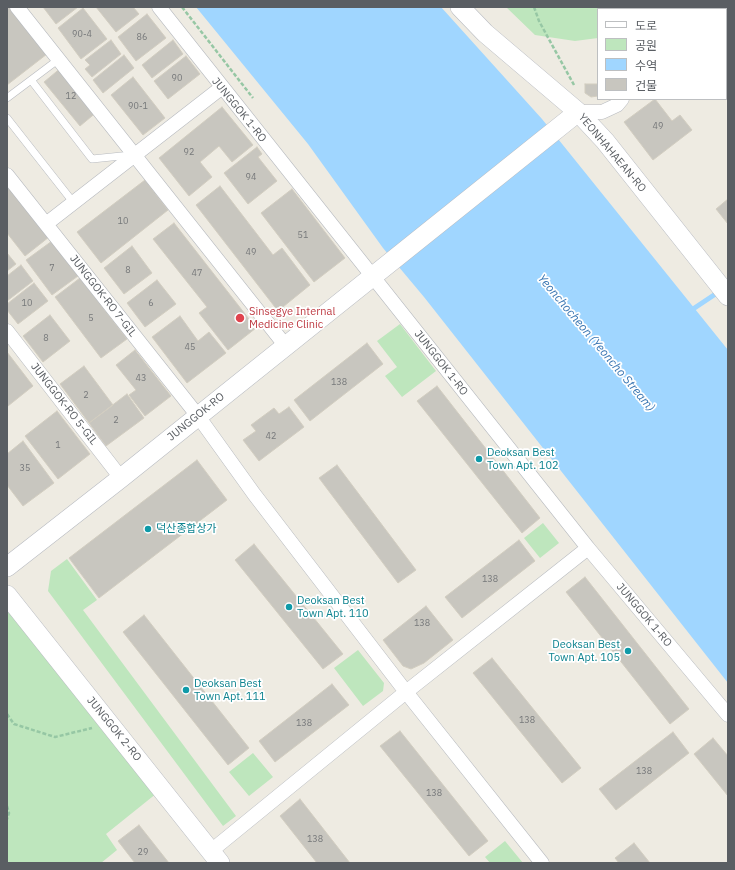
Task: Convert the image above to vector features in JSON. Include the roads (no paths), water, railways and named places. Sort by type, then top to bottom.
[{"type":"street","points":[[17,7],[285,345]]},
{"type":"street","name":"JUNGGOK 1-RO","points":[[159,7],[221,88],[378,272],[588,548],[728,715]]},
{"type":"street","name":"YEONHAHAEAN-RO","points":[[460,7],[485,33],[578,112],[605,141],[728,296]]},
{"type":"street","points":[[46,224],[221,88]]},
{"type":"street","points":[[578,112],[602,112],[616,105],[621,100]]},
{"type":"street","name":"JUNGGOK-RO","points":[[7,567],[121,478],[285,345],[578,112]]},
{"type":"street","name":"JUNGGOK-RO 7-GIL","points":[[7,176],[198,416],[259,501],[406,692],[542,863]]},
{"type":"street","name":"JUNGGOK-RO 5-GIL","points":[[7,331],[121,478]]},
{"type":"street","points":[[215,857],[406,692],[588,548]]},
{"type":"street","name":"JUNGGOK 2-RO","points":[[7,595],[215,857]]},
{"type":"lane","points":[[7,98],[59,59]]},
{"type":"lane","points":[[31,80],[92,159],[135,154]]},
{"type":"lane","points":[[7,118],[73,202]]},
{"type":"water","name":"Yeonchocheon (Yeoncho Stream)","points":[[196,7],[441,7],[542,119],[728,350],[728,683],[424,297],[383,248],[308,144]]},
{"type":"waterway","points":[[690,311],[720,291]]},
{"type":"place","name":"Sinsegye Internal Medicine Clinic","points":[[240,318]]},
{"type":"place","name":"Deoksan Best Town Apt. 102","points":[[479,459]]},
{"type":"place","name":"덕산종합상가","points":[[148,529]]},
{"type":"place","name":"Deoksan Best Town Apt. 110","points":[[289,607]]},
{"type":"place","name":"Deoksan Best Town Apt. 105","points":[[628,651]]},
{"type":"place","name":"Deoksan Best Town Apt. 111","points":[[186,690]]}]
